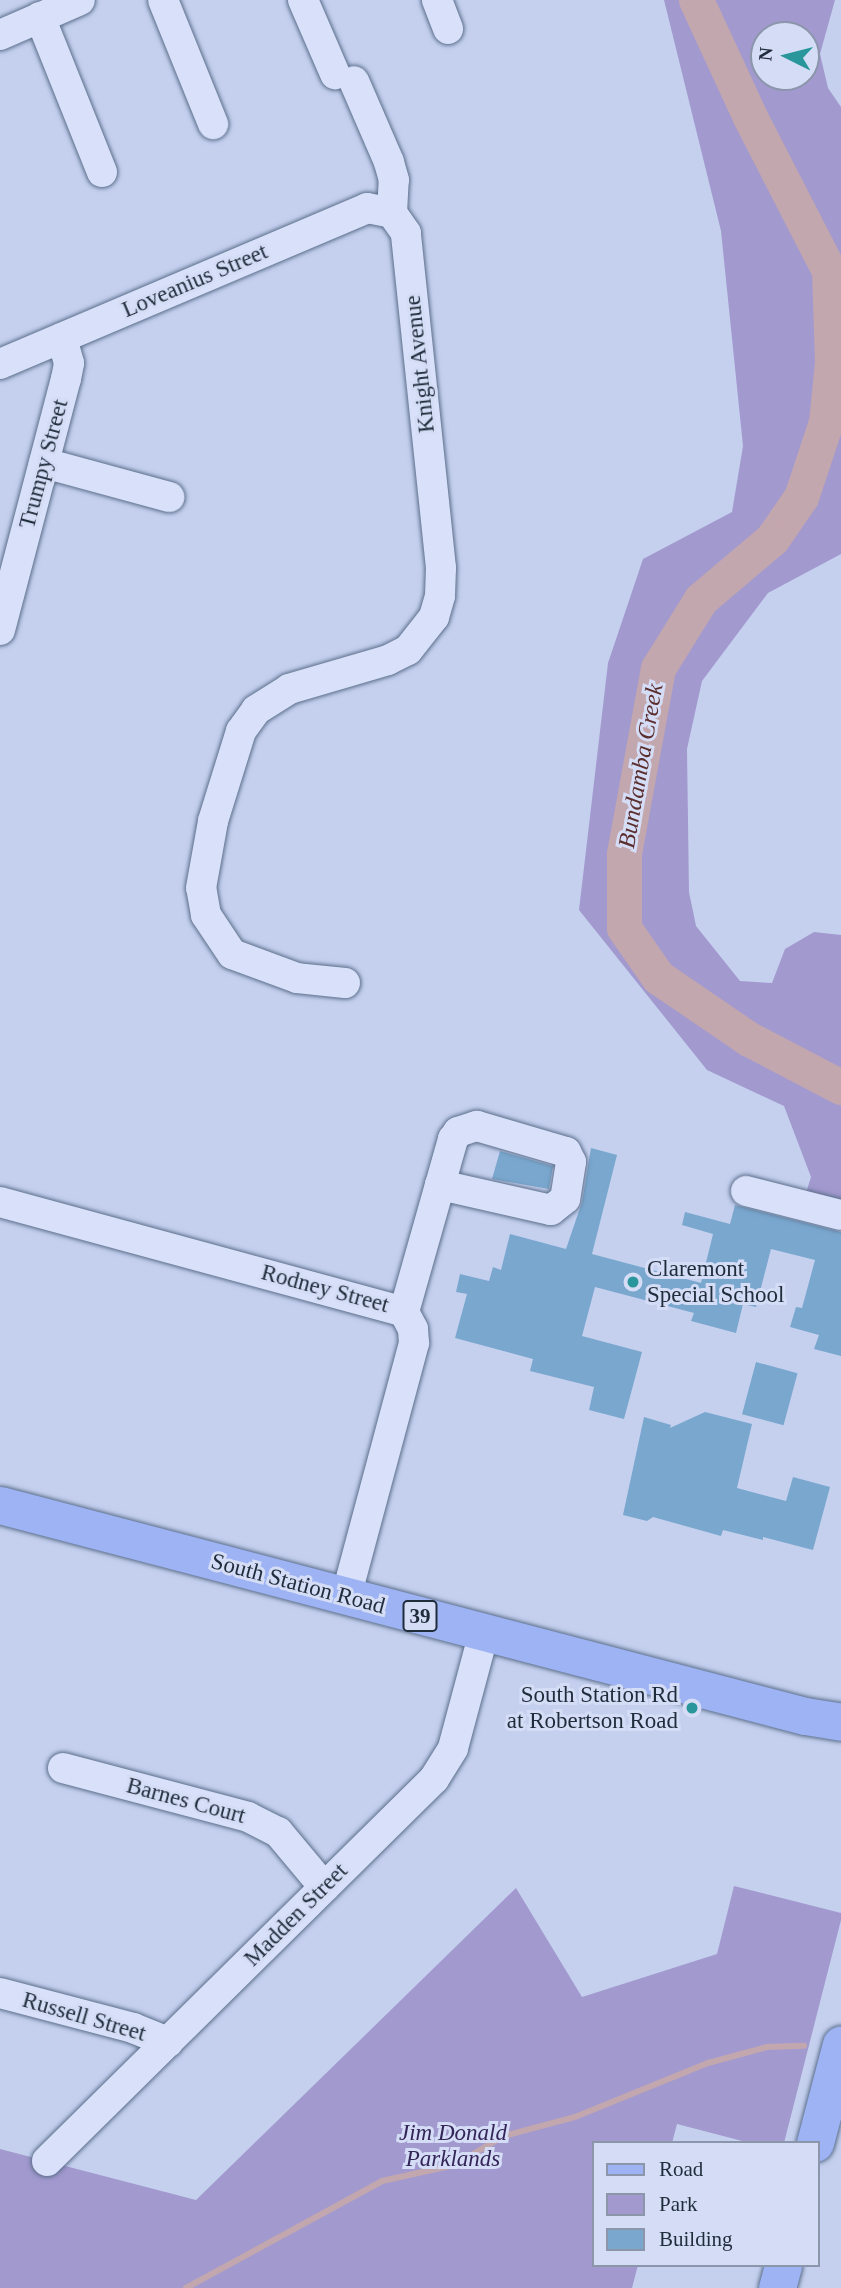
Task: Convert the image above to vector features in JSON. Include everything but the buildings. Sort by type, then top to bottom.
[{"type":"main road","name":"South Station Road","points":[[0,1506],[804,1716],[841,1722]]},
{"type":"main road","points":[[816,2141],[841,2044]]},
{"type":"main road","points":[[777,2288],[782,2267]]},
{"type":"street","points":[[163,0],[213,124]]},
{"type":"street","name":"Knight Avenue","points":[[303,0],[389,162],[394,180],[392,213],[406,233],[441,568],[433,617],[408,650],[388,660],[289,689],[256,710],[242,731],[203,860],[206,915],[232,954],[297,978],[345,983]]},
{"type":"street","points":[[437,0],[447,29]]},
{"type":"street","points":[[0,35],[56,7],[102,172]]},
{"type":"street","name":"Loveanius Street","points":[[0,364],[367,208],[392,213]]},
{"type":"street","name":"Trumpy Street","points":[[0,630],[69,363],[62,338]]},
{"type":"street","points":[[44,463],[170,497]]},
{"type":"street","points":[[404,1312],[439,1185]]},
{"type":"street","points":[[746,1191],[841,1215]]},
{"type":"street","name":"Rodney Street","points":[[0,1202],[404,1312],[413,1329],[414,1343],[346,1597]]},
{"type":"street","name":"Madden Street","points":[[47,2161],[434,1779],[453,1748],[484,1632]]},
{"type":"street","name":"Barnes Court","points":[[64,1768],[248,1817],[278,1832],[324,1887]]},
{"type":"street","name":"Russell Street","points":[[0,1993],[133,2028],[168,2042]]},
{"type":"green space","points":[[664,0],[835,0],[820,54],[828,88],[841,107],[841,554],[768,593],[702,681],[687,749],[689,892],[696,926],[740,981],[772,983],[785,949],[814,932],[841,935],[841,1202],[806,1193],[811,1177],[784,1106],[707,1070],[579,910],[608,663],[643,559],[732,512],[743,446],[721,231]]},
{"type":"green space","name":"Jim Donald Parklands","points":[[734,1886],[841,1913],[785,2141],[742,2141],[677,2124],[673,2141],[592,2141],[592,2267],[637,2267],[632,2288],[0,2288],[0,2149],[196,2200],[516,1888],[582,1997],[717,1954]]},
{"type":"waterway","name":"Bundamba Creek","points":[[696,0],[750,117],[829,271],[832,362],[826,422],[801,497],[772,539],[701,599],[658,668],[624,854],[624,928],[658,977],[749,1039],[841,1087]]},
{"type":"waterway","points":[[186,2288],[382,2181],[454,2165],[504,2136],[575,2117],[708,2063],[767,2047],[804,2046]]},
{"type":"place","name":"Claremont Special School","points":[[633,1282]]},
{"type":"place","name":"South Station Rd at Robertson Road","points":[[692,1708]]}]
